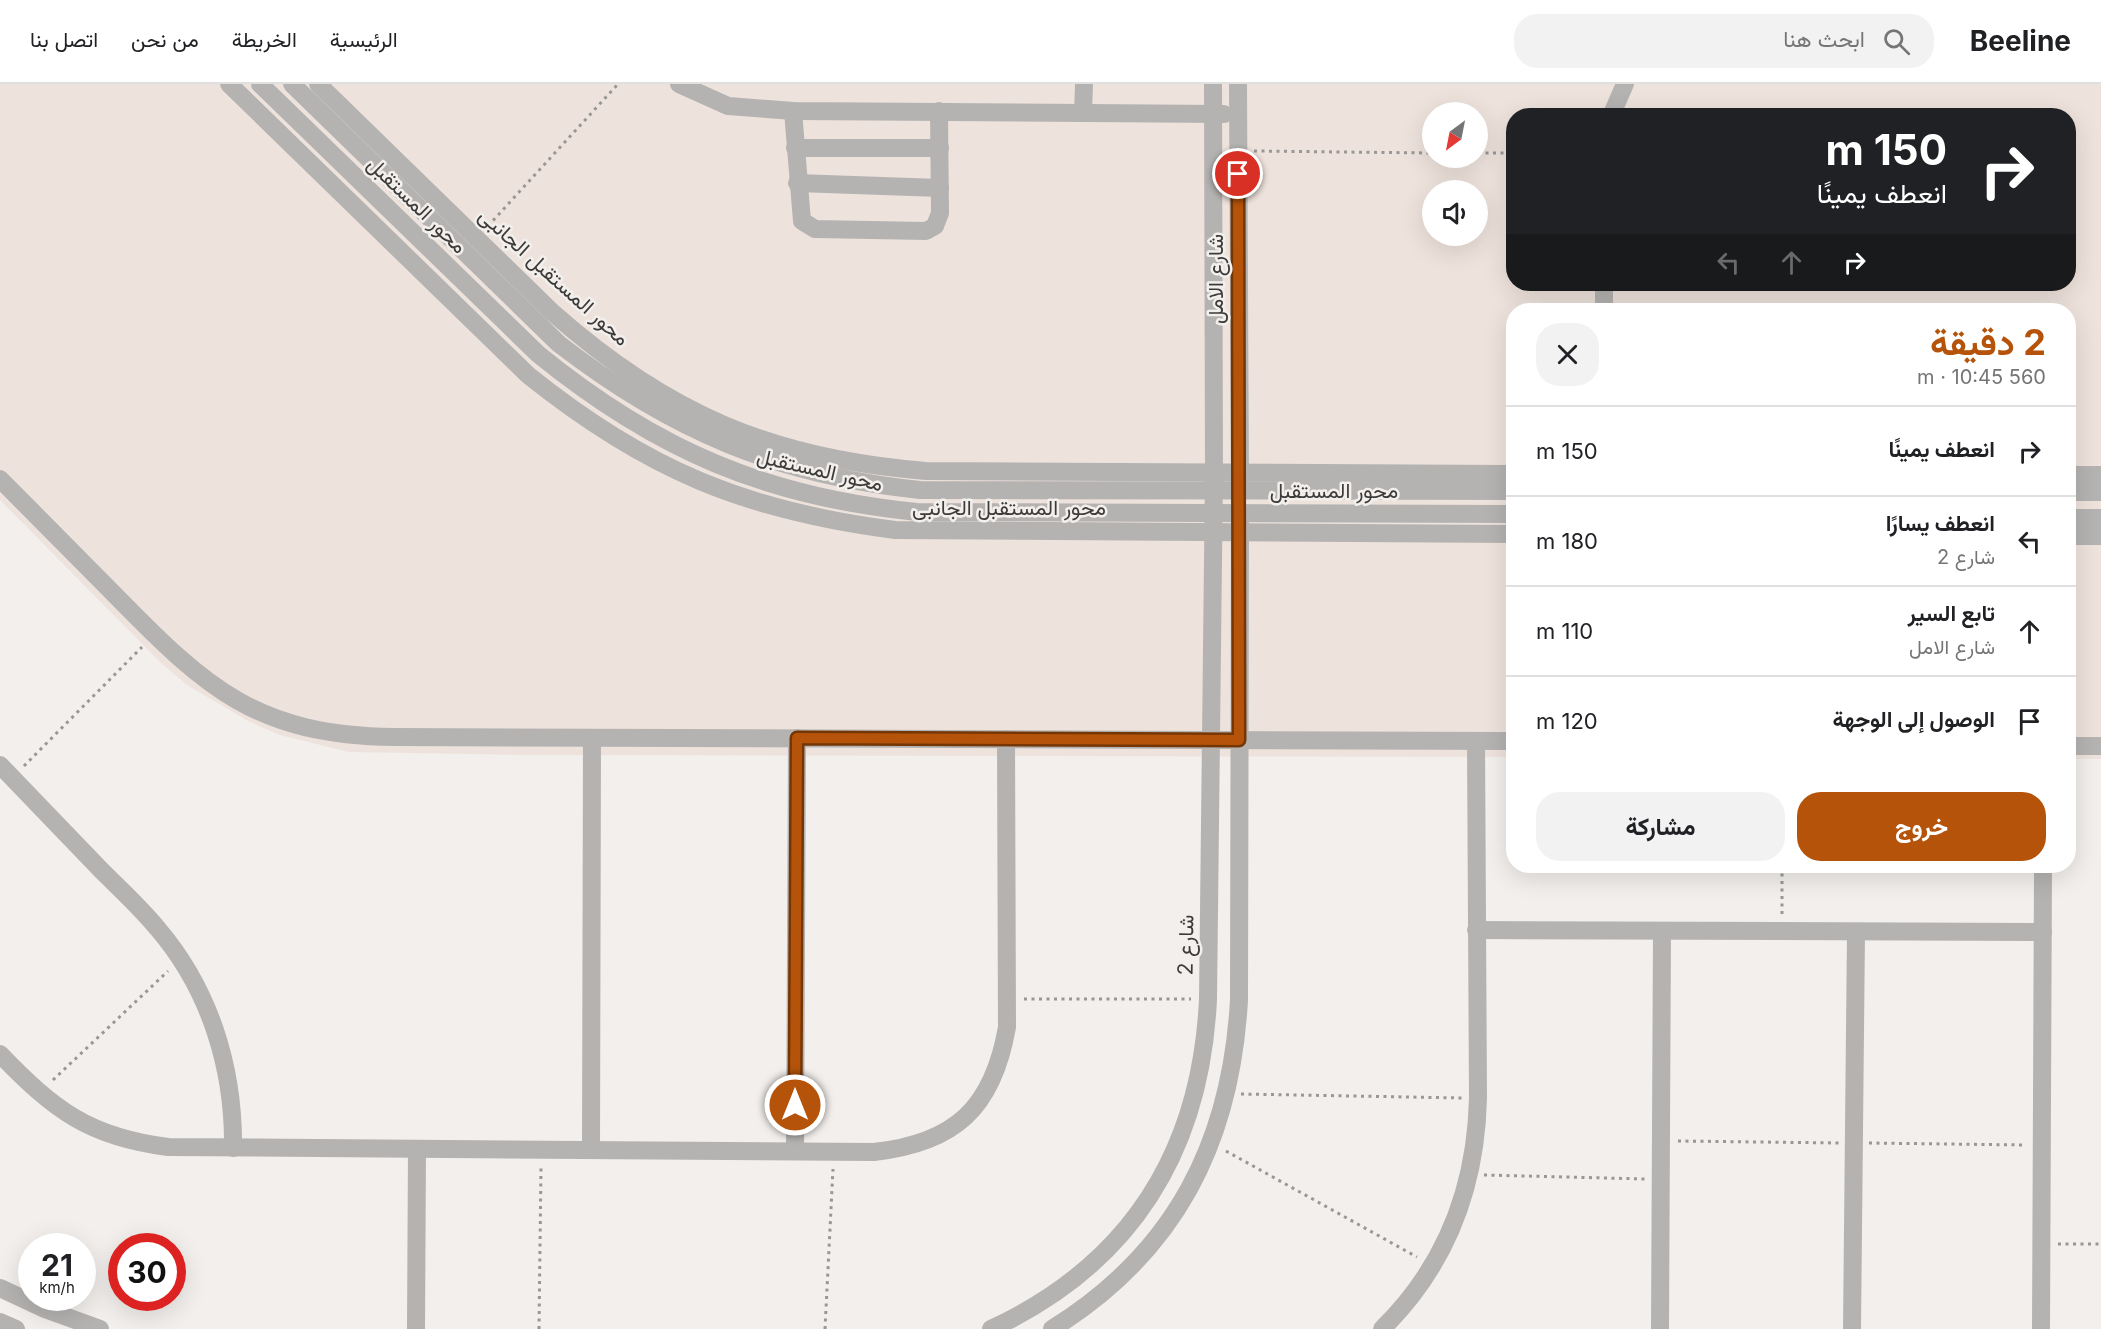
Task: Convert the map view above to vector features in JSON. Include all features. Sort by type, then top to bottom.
[{"type":"street","name":"محور المستقبل الجانبى","points":[[230,84],[528,375],[621,443],[673,470],[726,493],[781,510],[837,523],[895,530],[1213,522],[1239,532],[1506,534]]},
{"type":"street","name":"محور المستقبل","points":[[260,84],[538,354],[612,410],[693,455],[780,488],[871,507],[917,512],[1213,522],[1240,514],[1506,514]]},
{"type":"street","name":"محور المستقبل","points":[[292,84],[559,344],[598,375],[640,402],[728,446],[822,476],[920,490],[1214,481]]},
{"type":"street","name":"محور المستقبل الجانبى","points":[[318,84],[552,312],[591,346],[633,377],[678,404],[724,427],[773,445],[823,458],[874,467],[926,471],[1214,481],[1506,474]]},
{"type":"street","points":[[679,84],[728,106],[793,111],[1238,114]]},
{"type":"street","points":[[1083,113],[1084,84]]},
{"type":"street","name":"شارع الامل","points":[[1213,84],[1214,481]]},
{"type":"street","name":"شارع الامل","points":[[1238,84],[1240,481]]},
{"type":"street","points":[[1614,108],[1625,84]]},
{"type":"street","points":[[793,111],[799,214],[802,221],[815,229],[926,231],[939,220],[939,111]]},
{"type":"street","points":[[795,148],[940,148]]},
{"type":"street","points":[[797,183],[940,188]]},
{"type":"street","points":[[2076,475],[2101,475]]},
{"type":"street","points":[[0,479],[154,635],[205,681],[239,703],[276,719],[314,730],[354,736],[1506,741]]},
{"type":"street","name":"شارع 2","points":[[991,1329],[1053,1295],[1084,1272],[1112,1245],[1158,1183],[1180,1140],[1200,1076],[1208,999],[1214,481]]},
{"type":"street","name":"محور المستقبل","points":[[1240,481],[1506,491]]},
{"type":"street","points":[[1052,1329],[1102,1293],[1155,1240],[1191,1185],[1211,1143],[1227,1093],[1236,1047],[1239,1000],[1240,481]]},
{"type":"street","points":[[2076,492],[2101,492]]},
{"type":"street","points":[[2076,518],[2101,518]]},
{"type":"street","points":[[2076,536],[2101,536]]},
{"type":"street","points":[[591,1150],[592,738]]},
{"type":"street","points":[[795,1151],[797,738]]},
{"type":"street","points":[[0,1054],[39,1094],[86,1125],[140,1144],[168,1147],[795,1151],[907,1148],[939,1136],[966,1117],[987,1091],[1001,1060],[1006,1027],[1006,739]]},
{"type":"street","points":[[1382,1329],[1416,1291],[1434,1266],[1456,1222],[1471,1175],[1478,1098],[1476,741]]},
{"type":"street","points":[[2076,746],[2101,746]]},
{"type":"street","points":[[6,771],[158,929],[180,959],[207,1008],[224,1060],[232,1104],[233,1148]]},
{"type":"street","points":[[2041,1329],[2043,873]]},
{"type":"street","points":[[1476,930],[2043,932]]},
{"type":"street","points":[[1660,1329],[1662,931]]},
{"type":"street","points":[[1852,1329],[1856,932]]},
{"type":"street","points":[[416,1329],[417,1149]]},
{"type":"street","points":[[0,1288],[45,1310],[100,1329]]},
{"type":"street","points":[[0,1322],[16,1329]]},
{"type":"path","points":[[476,238],[618,84]]},
{"type":"path","points":[[1238,151],[1422,153]]},
{"type":"path","points":[[1488,153],[1506,153]]},
{"type":"path","points":[[6,771],[154,635]]},
{"type":"path","points":[[1782,873],[1783,931]]},
{"type":"path","points":[[39,1094],[180,959]]},
{"type":"path","points":[[1006,999],[1208,999]]},
{"type":"path","points":[[1227,1093],[1478,1098]]},
{"type":"path","points":[[1211,1143],[1434,1266]]},
{"type":"path","points":[[539,1329],[541,1150]]},
{"type":"path","points":[[825,1329],[834,1151]]},
{"type":"path","points":[[1471,1175],[1660,1180]]},
{"type":"path","points":[[2041,1244],[2101,1244]]},
{"type":"shaded area","points":[[0,84],[2101,84],[2101,759],[2076,759],[2076,303],[1506,303],[1506,757],[522,755],[349,752],[280,735],[248,721],[187,685],[160,662],[0,500]]},
{"type":"route","points":[[795,1105],[797,738],[1239,740],[1238,174]]}]
